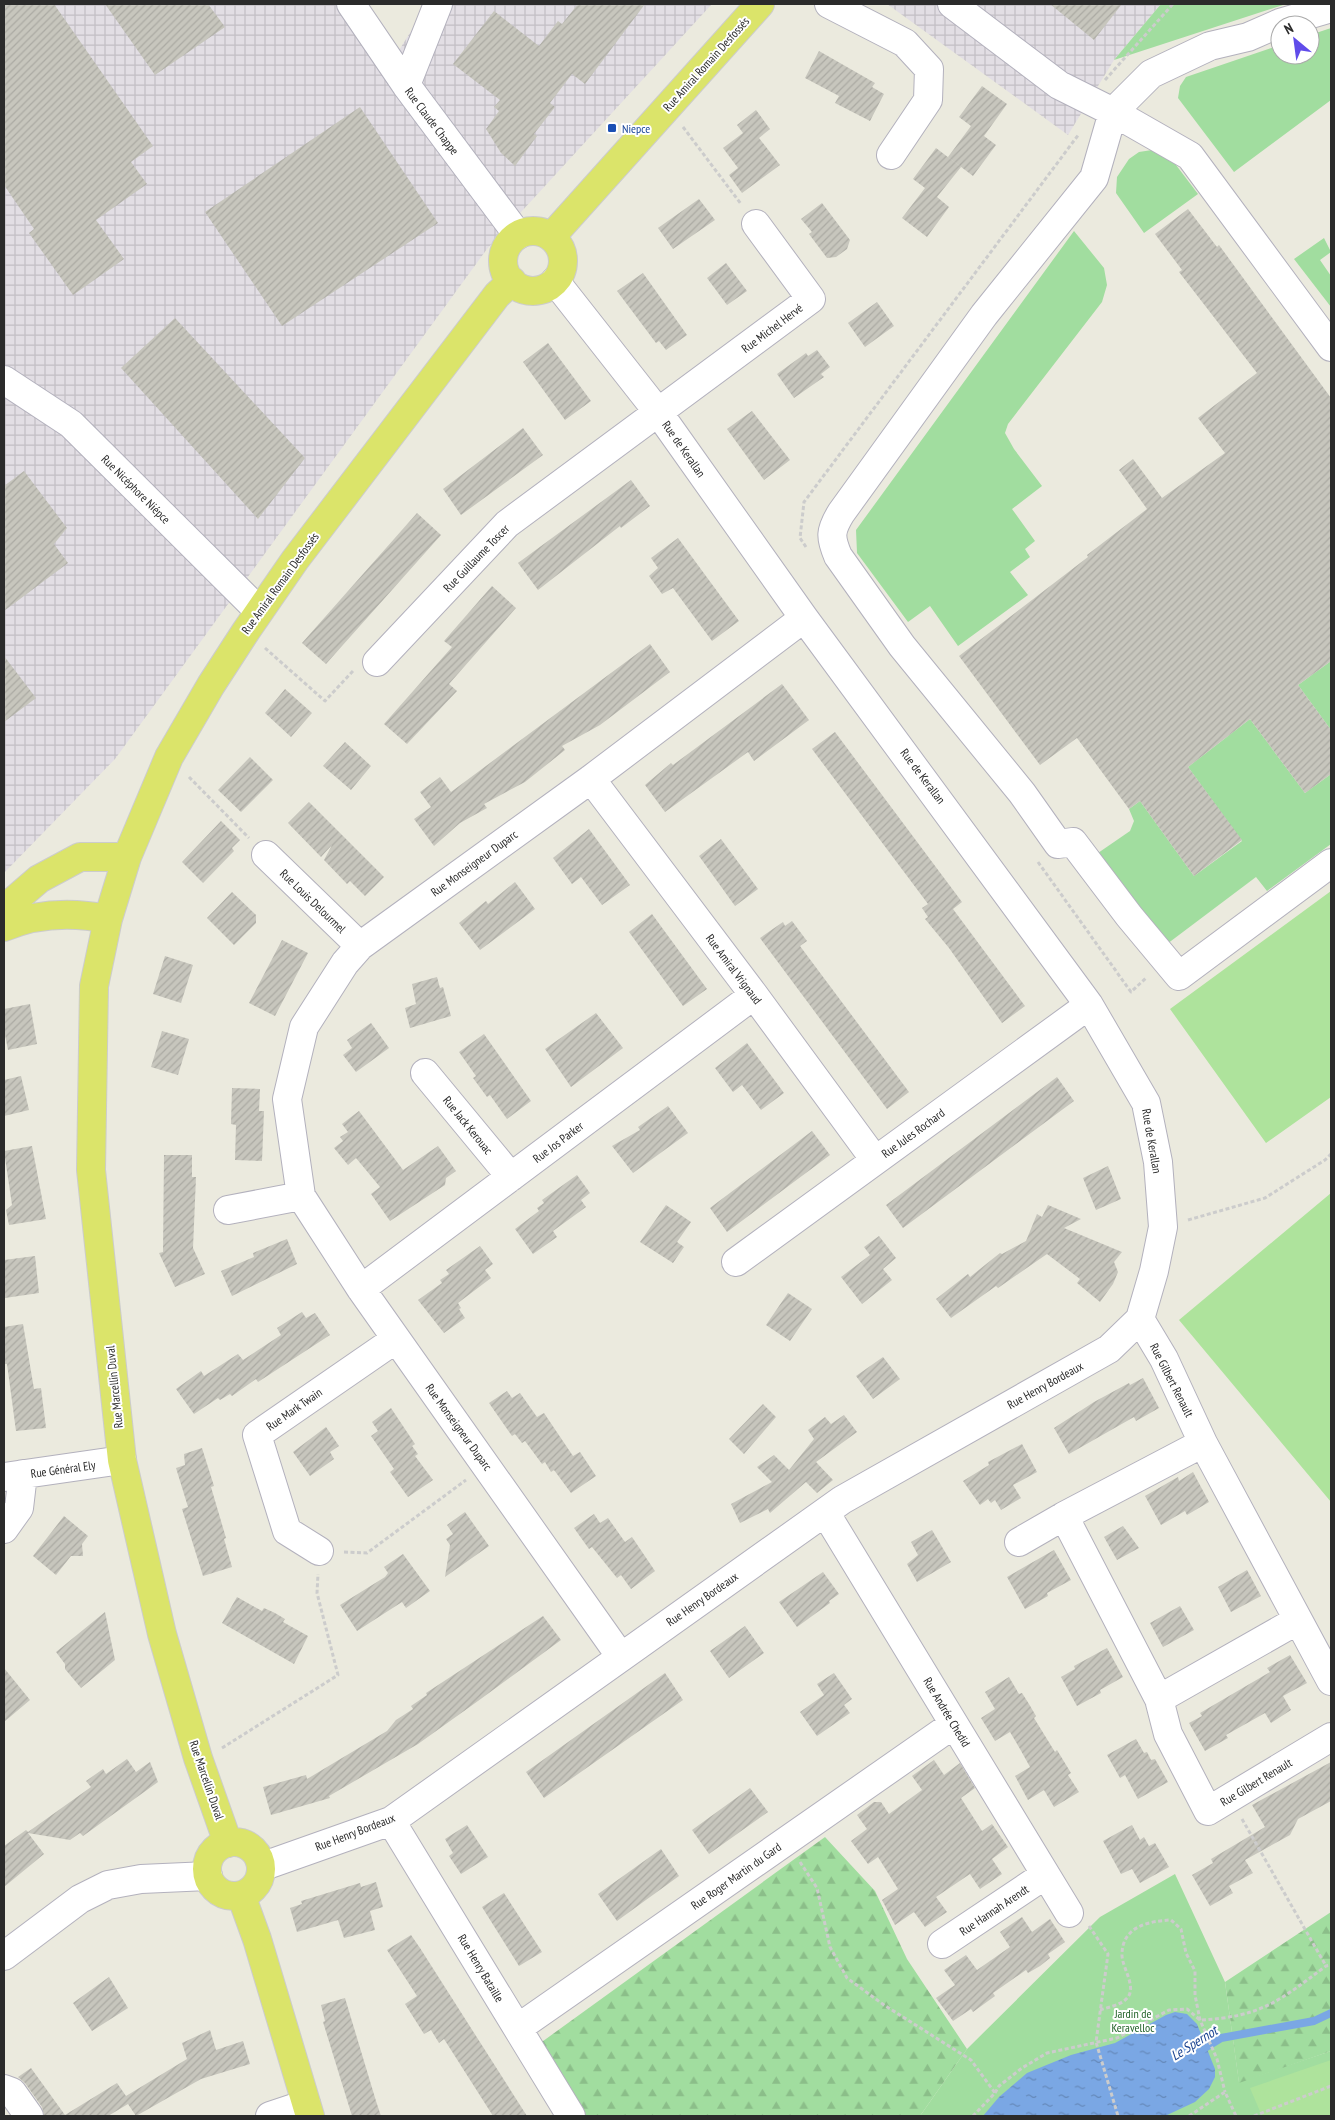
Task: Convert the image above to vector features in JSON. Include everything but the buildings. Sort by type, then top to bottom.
[{"type":"main road","name":"Rue Amiral Romain Desfossés","points":[[551,237],[760,4]]},
{"type":"main road","points":[[534,231],[551,237],[561,250],[563,258],[560,274],[549,286],[534,290],[518,286],[512,281],[504,266],[504,257],[511,241],[518,235],[534,231]]},
{"type":"main road","name":"Rue Amiral Romain Desfossés","points":[[108,919],[127,857],[169,757],[252,621],[482,314],[497,295],[512,281]]},
{"type":"main road","points":[[4,909],[39,879],[80,857],[127,857]]},
{"type":"main road","points":[[4,926],[17,921],[66,913],[108,919]]},
{"type":"main road","name":"Rue Marcellin Duval","points":[[108,919],[94,986],[91,1170],[122,1460],[162,1634],[198,1758],[228,1843]]},
{"type":"main road","points":[[237,1842],[253,1850],[260,1867],[256,1884],[241,1895],[224,1894],[211,1884],[207,1867],[213,1851],[228,1843],[237,1842]]},
{"type":"main road","points":[[241,1895],[257,1938],[308,2110]]},
{"type":"street","name":"Rue Claude Chappe","points":[[351,4],[406,85],[518,235]]},
{"type":"street","points":[[406,85],[438,4]]},
{"type":"street","points":[[829,4],[905,43],[929,69],[928,100],[891,155]]},
{"type":"street","points":[[952,4],[1059,86],[1100,106],[1190,156],[1331,347]]},
{"type":"street","points":[[1100,106],[1152,74],[1210,46],[1248,37],[1280,23],[1331,8]]},
{"type":"street","points":[[1100,106],[1094,178],[984,315],[842,513],[834,525],[831,540],[838,556],[902,646],[1022,793],[1058,844],[1072,842],[1129,916],[1179,976],[1331,863]]},
{"type":"street","name":"Rue Michel Hervé","points":[[658,412],[811,299],[756,224]]},
{"type":"street","name":"Rue de Kerallan","points":[[555,281],[658,412],[804,618],[1089,1004],[1146,1103],[1158,1162],[1163,1227],[1154,1271],[1140,1319]]},
{"type":"street","name":"Rue Nicéphore Niépce","points":[[4,380],[71,424],[252,621]]},
{"type":"street","name":"Rue Guillaume Toscer","points":[[377,662],[507,524],[658,412]]},
{"type":"street","name":"Rue Monseigneur Duparc","points":[[621,1657],[361,1289],[301,1196],[286,1099],[304,1028],[345,963],[360,946],[591,779],[804,618]]},
{"type":"street","name":"Rue Amiral Vrignaud","points":[[591,779],[754,995],[875,1160]]},
{"type":"street","name":"Rue Louis Delourmel","points":[[266,855],[360,946]]},
{"type":"street","name":"Rue Jos Parker","points":[[361,1289],[754,995]]},
{"type":"street","name":"Rue Jules Rochard","points":[[736,1262],[1089,1004]]},
{"type":"street","name":"Rue Jack Kerouac","points":[[425,1073],[511,1177]]},
{"type":"street","points":[[228,1210],[301,1196]]},
{"type":"street","name":"Rue Gilbert Renault","points":[[1140,1319],[1164,1359],[1203,1443],[1331,1681]]},
{"type":"street","name":"Rue Henry Bordeaux","points":[[260,1867],[391,1821],[842,1500],[1109,1348],[1140,1319]]},
{"type":"street","name":"Rue Mark Twain","points":[[319,1551],[287,1531],[256,1435],[396,1339]]},
{"type":"street","points":[[1019,1542],[1064,1516],[1203,1443]]},
{"type":"street","name":"Rue Général Ely","points":[[14,1476],[122,1460]]},
{"type":"street","points":[[4,1528],[19,1508],[14,1476]]},
{"type":"street","name":"Rue Andrée Chedid","points":[[825,1512],[1068,1913]]},
{"type":"street","name":"Rue Gilbert Renault","points":[[1064,1516],[1159,1700],[1168,1734],[1208,1811],[1331,1737]]},
{"type":"street","points":[[1159,1700],[1298,1620]]},
{"type":"street","name":"Rue Roger Martin du Gard","points":[[518,2028],[954,1724]]},
{"type":"street","name":"Rue Henry Bataille","points":[[391,1821],[571,2116]]},
{"type":"street","name":"Rue Hannah Arendt","points":[[942,1944],[1046,1875]]},
{"type":"street","points":[[4,1956],[80,1899],[108,1885],[141,1879],[208,1876]]},
{"type":"street","points":[[4,2089],[12,2092],[29,2116]]},
{"type":"street","points":[[270,2116],[308,2110]]},
{"type":"path","points":[[811,553],[800,538],[804,502],[1100,106],[1173,4]]},
{"type":"path","points":[[667,107],[756,224]]},
{"type":"path","points":[[252,621],[325,701],[355,669],[377,662]]},
{"type":"path","points":[[169,757],[266,855]]},
{"type":"path","points":[[1033,855],[1131,992],[1166,960]]},
{"type":"path","points":[[1163,1227],[1265,1198],[1331,1154]]},
{"type":"path","points":[[198,1758],[231,1744],[338,1675],[317,1593],[319,1551],[367,1554],[486,1464]]},
{"type":"path","points":[[1230,1798],[1326,1966]]},
{"type":"path","points":[[786,1841],[816,1888],[830,1948],[848,1978],[884,2005],[971,2060],[995,2093]]},
{"type":"path","points":[[1068,1913],[1083,1917],[1108,1954],[1096,2042],[1118,2116]]},
{"type":"path","points":[[1100,2010],[1120,2003],[1128,1997],[1131,1988],[1122,1957],[1124,1943],[1130,1932],[1151,1921],[1171,1920],[1181,1929],[1186,1953],[1195,1970],[1195,1996],[1200,2020]]},
{"type":"path","points":[[1200,2020],[1224,2019],[1257,2012],[1274,2004],[1326,1966],[1331,1965]]},
{"type":"path","points":[[973,2116],[995,2093],[999,2086],[1022,2068],[1047,2054],[1117,2038],[1168,2010],[1187,2009],[1200,2020],[1206,2030],[1217,2059],[1225,2092],[1236,2116]]},
{"type":"path","points":[[1254,2116],[1331,2086]]},
{"type":"path","points":[[1189,2116],[1225,2092]]},
{"type":"shaded area","points":[[4,4],[336,4],[386,71],[428,4],[712,4],[487,249],[115,759],[4,873]]},
{"type":"shaded area","points":[[887,4],[1161,4],[1114,60],[1068,135]]},
{"type":"green space","points":[[1161,4],[1286,4],[1114,60]]},
{"type":"green space","points":[[1331,28],[1331,100],[1234,172],[1178,98],[1180,86],[1186,77],[1270,48],[1270,65],[1320,65],[1320,32]]},
{"type":"green space","points":[[1152,150],[1173,161],[1198,194],[1144,233],[1116,193],[1117,177],[1129,159],[1139,152]]},
{"type":"green space","points":[[1074,231],[1104,268],[1107,285],[1102,302],[1008,424],[1005,433],[1014,449],[1042,486],[1012,509],[1035,541],[1025,549],[1030,557],[1010,572],[1028,595],[958,646],[930,606],[908,622],[857,553],[856,530]]},
{"type":"green space","points":[[1324,238],[1331,252],[1320,260],[1331,276],[1331,307],[1294,259]]},
{"type":"green space","points":[[1331,661],[1331,730],[1298,685]]},
{"type":"green space","points":[[1250,719],[1305,793],[1331,774],[1331,844],[1267,891],[1256,877],[1167,944],[1098,853],[1130,831],[1134,821],[1129,809],[1140,801],[1194,876],[1242,841],[1188,767]]},
{"type":"green space","points":[[1331,891],[1331,1097],[1266,1143],[1170,1009]]},
{"type":"green space","points":[[1331,1193],[1331,1502],[1179,1320]]},
{"type":"green space","points":[[825,1837],[875,1891],[907,1959],[967,2049],[920,2116],[583,2116],[539,2044]]},
{"type":"green space","name":"Jardin de Keravelloc","points":[[1175,1874],[1225,1982],[1239,2082],[1331,2051],[1331,2116],[920,2116],[967,2049],[1100,1917]]},
{"type":"green space","points":[[1331,1912],[1331,2051],[1239,2083],[1225,1982]]},
{"type":"green space","points":[[1331,2060],[1331,2116],[1262,2116],[1250,2088]]},
{"type":"water","points":[[1175,2012],[1187,2014],[1197,2024],[1215,2069],[1215,2077],[1209,2089],[1195,2102],[1165,2116],[983,2116],[999,2097],[1027,2073],[1071,2055],[1115,2043]]},
{"type":"waterway","name":"Le Spernot","points":[[1198,2052],[1221,2038],[1314,2021],[1331,2013]]},
{"type":"place","name":"Niepce","points":[[612,128]]}]
